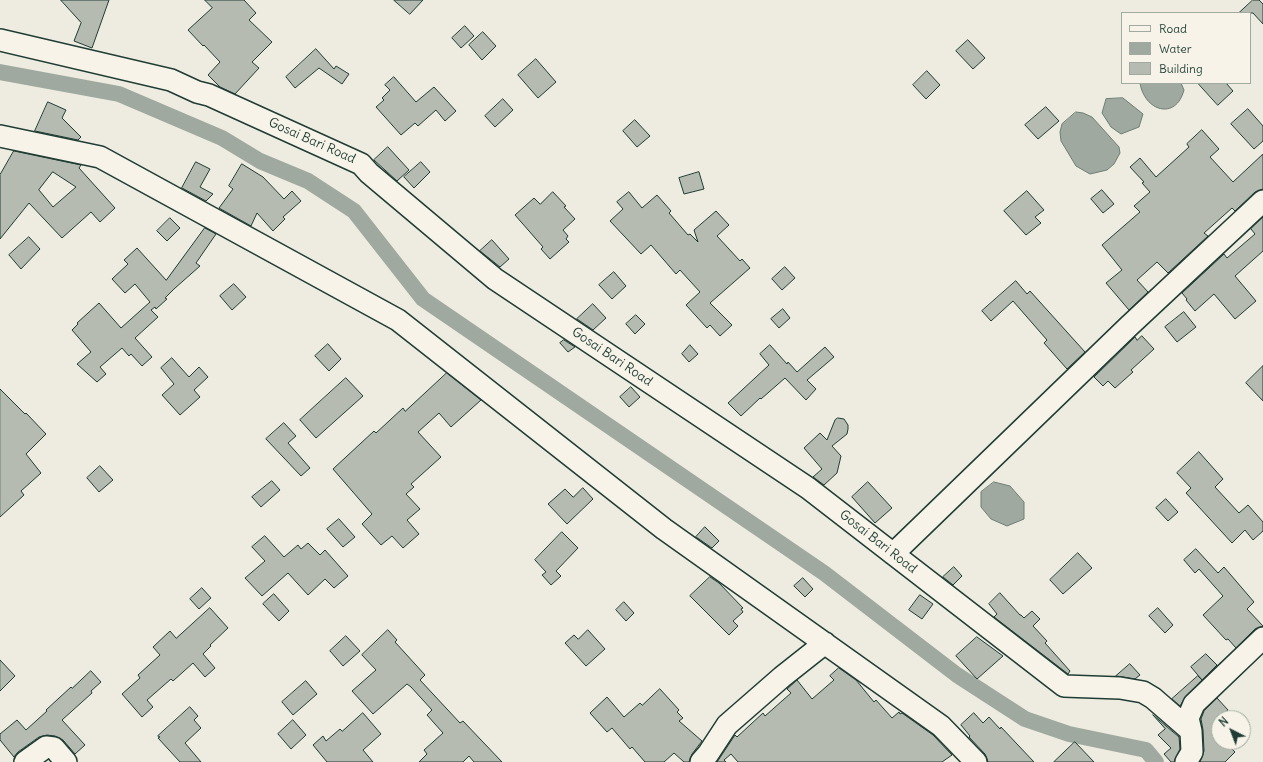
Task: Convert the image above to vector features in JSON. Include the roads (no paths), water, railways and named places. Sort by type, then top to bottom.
[{"type":"street","name":"Gosai Bari Road","points":[[0,40],[171,80],[216,98],[361,164],[369,173],[495,279],[808,488],[1064,686],[1120,688],[1143,692],[1153,698],[1191,731]]},
{"type":"street","points":[[0,136],[100,157],[398,320],[664,529],[941,726],[976,762]]},
{"type":"street","points":[[893,554],[1123,332],[1263,201]]},
{"type":"street","points":[[1186,762],[1192,752],[1191,731],[1188,718],[1194,704],[1263,638]]},
{"type":"street","points":[[701,762],[727,725],[824,643]]},
{"type":"street","points":[[25,762],[46,747],[54,748],[66,762]]},
{"type":"water","points":[[1140,84],[1181,84],[1184,90],[1180,100],[1168,109],[1160,109],[1154,106],[1147,100]]},
{"type":"water","points":[[1123,98],[1143,114],[1139,127],[1121,134],[1111,127],[1102,113],[1106,99]]},
{"type":"water","points":[[1076,112],[1092,117],[1119,147],[1120,153],[1114,164],[1107,170],[1090,174],[1076,166],[1061,141],[1060,132],[1062,124]]},
{"type":"water","points":[[994,482],[1010,486],[1024,502],[1024,519],[1007,526],[991,519],[981,507],[981,492]]},
{"type":"waterway","points":[[0,72],[119,94],[222,138],[260,161],[308,181],[354,211],[423,299],[824,573],[957,675],[1025,719],[1069,734],[1146,750],[1156,762]]}]
